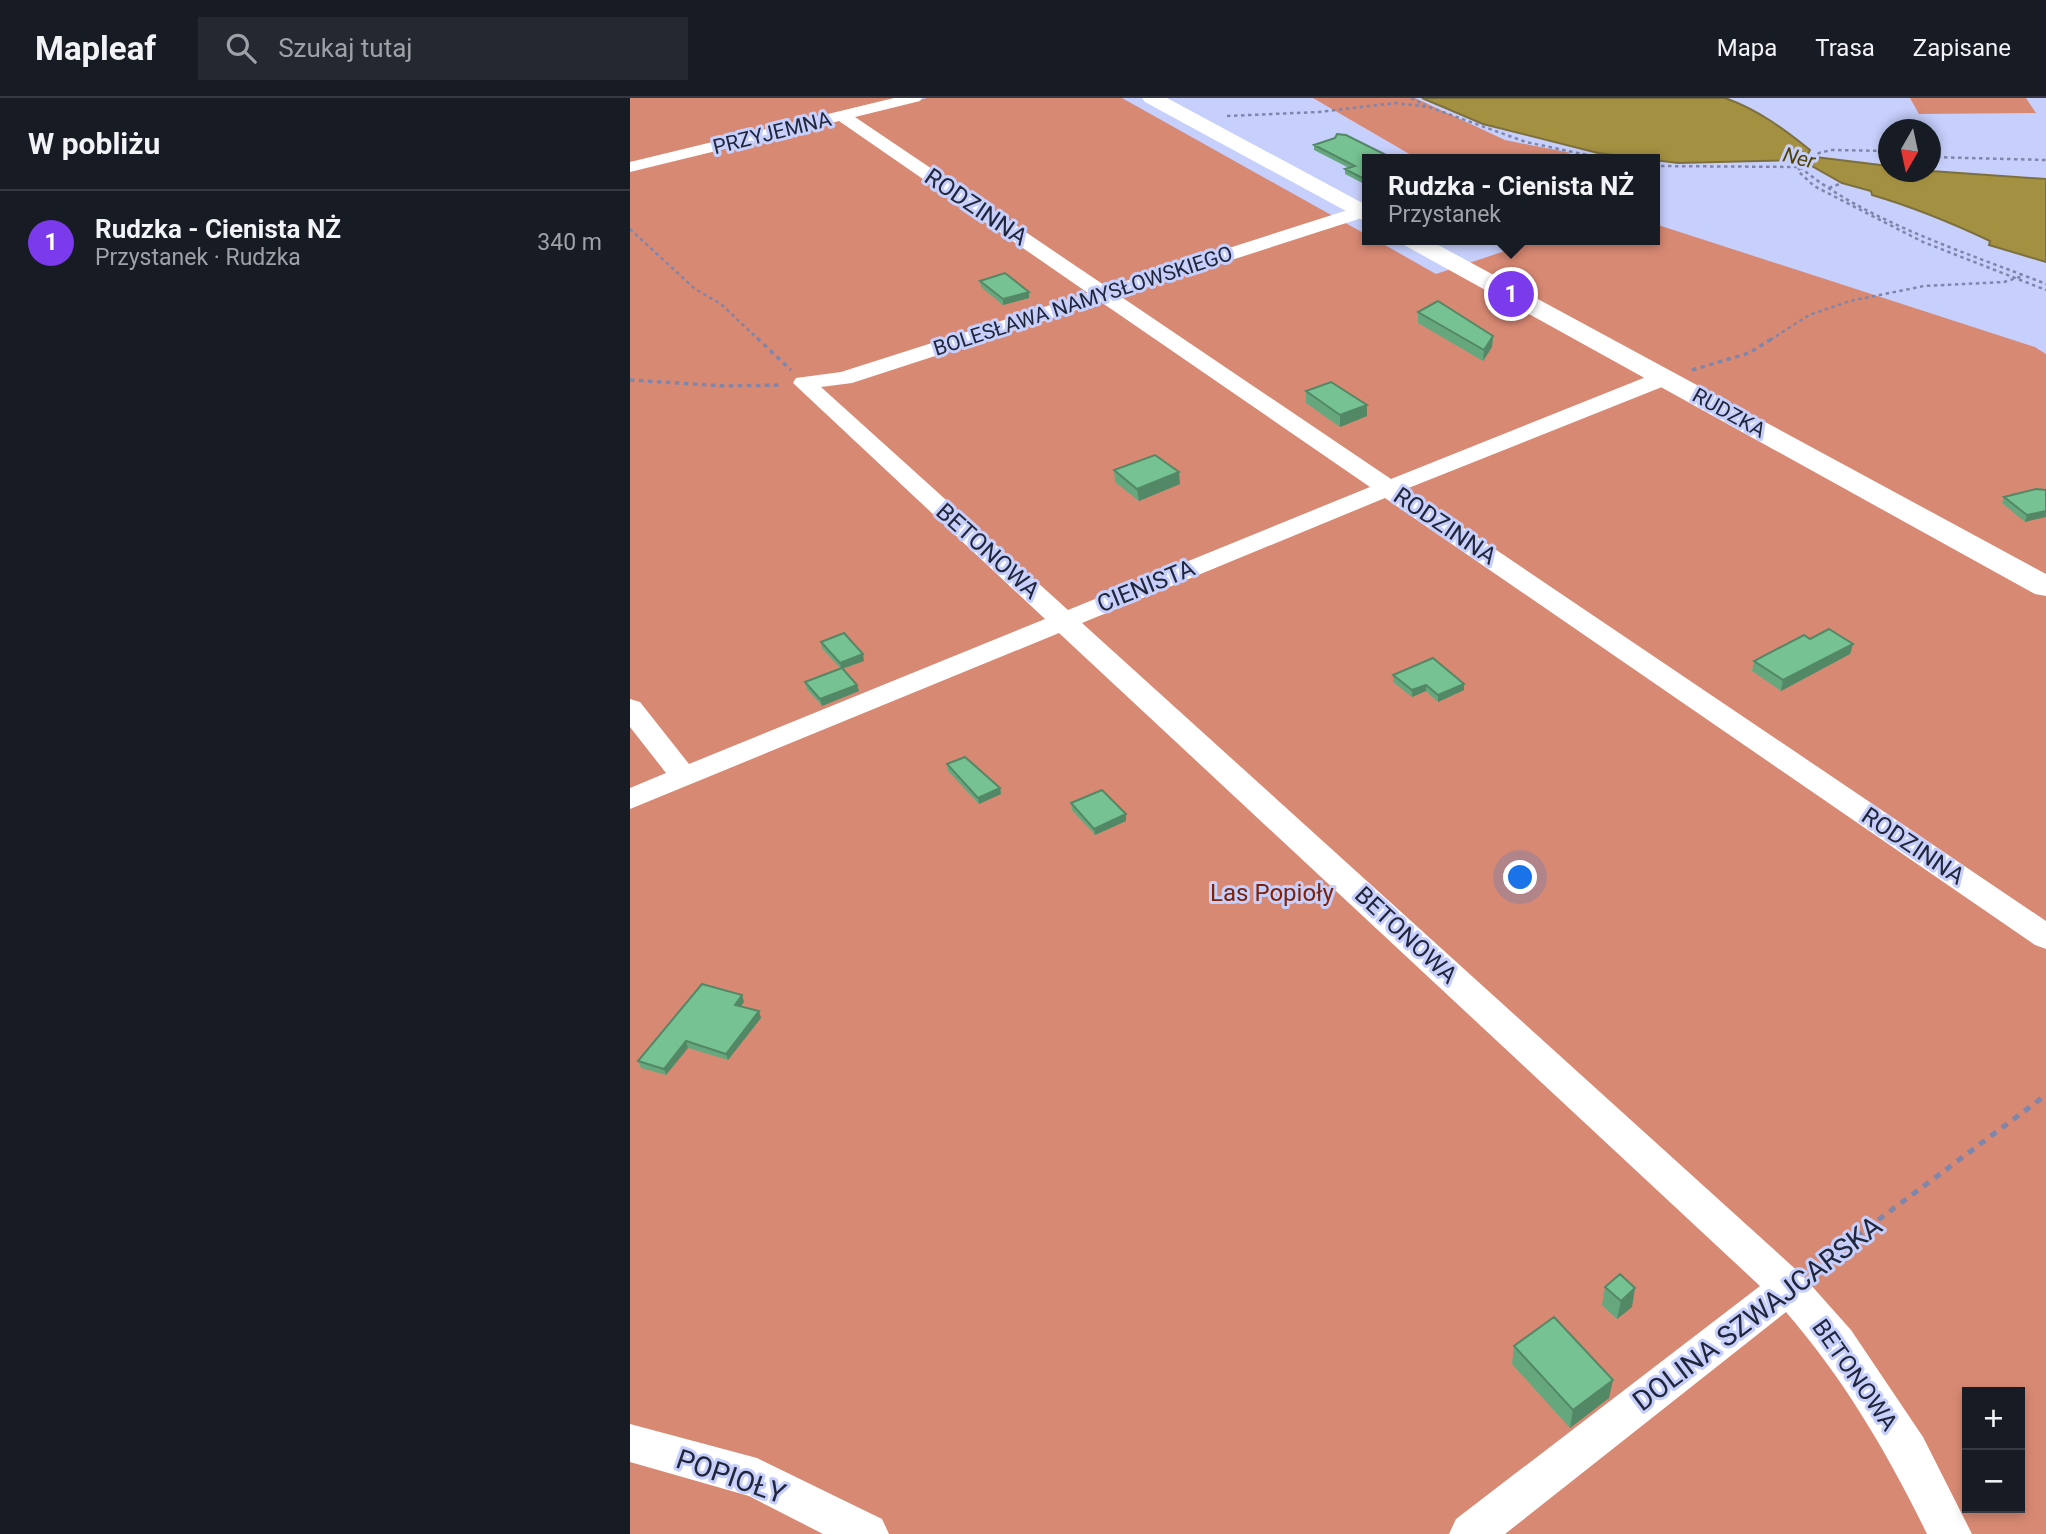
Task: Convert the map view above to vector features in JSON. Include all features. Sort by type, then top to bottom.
[{"type":"street","name":"PRZYJEMNA","points":[[630,167],[914,98]]},
{"type":"street","points":[[1152,98],[1362,213]]},
{"type":"street","name":"RODZINNA","points":[[842,116],[2046,937]]},
{"type":"street","name":"BOLESŁAWA NAMYSŁOWSKIEGO","points":[[804,383],[844,378],[1362,215]]},
{"type":"street","name":"RUDZKA","points":[[1421,245],[2046,587]]},
{"type":"street","name":"CIENISTA","points":[[630,799],[1388,488],[1664,378]]},
{"type":"street","name":"BETONOWA","points":[[804,383],[1788,1287],[1837,1342],[1908,1451],[1950,1534]]},
{"type":"street","points":[[630,708],[684,777]]},
{"type":"street","name":"DOLINA SZWAJCARSKA","points":[[1471,1534],[1788,1287]]},
{"type":"street","name":"POPIOŁY","points":[[630,1443],[757,1478],[867,1534]]},
{"type":"path","points":[[1411,98],[1525,142],[1582,154]]},
{"type":"path","points":[[1190,119],[1319,112],[1395,103],[1429,107]]},
{"type":"path","points":[[1878,152],[1831,150],[1815,156],[1798,171],[1814,186],[1923,242],[2046,290]]},
{"type":"path","points":[[1941,155],[2046,159]]},
{"type":"path","points":[[1660,167],[1678,169],[1802,165]]},
{"type":"path","points":[[1802,165],[1814,180],[1913,232],[2046,284]]},
{"type":"path","points":[[1828,188],[1842,183]]},
{"type":"path","points":[[630,229],[695,289],[721,304],[804,383]]},
{"type":"path","points":[[1664,378],[1749,353],[1799,320],[1850,301],[1924,286],[2004,282],[2023,276]]},
{"type":"path","points":[[630,380],[700,382],[748,388],[804,383]]},
{"type":"path","name":"DOLINA SZWAJCARSKA","points":[[1788,1287],[2046,1095]]},
{"type":"green space","name":"Las Popioły","points":[[630,98],[907,98],[911,102],[927,98],[1122,98],[1362,232],[1362,245],[1385,245],[1436,274],[1523,245],[1660,245],[1660,226],[2035,347],[2046,354],[2046,1534],[630,1534]]},
{"type":"green space","points":[[1313,98],[1415,98],[1505,140],[1571,153],[1568,154],[1409,154]]},
{"type":"green space","points":[[1910,98],[2026,98],[2036,113],[1919,114]]},
{"type":"water","name":"Ner","points":[[1422,98],[1725,98],[1780,127],[1810,150],[1807,156],[1878,165],[1878,182],[1941,182],[1941,172],[2046,179],[2046,262],[1989,245],[1990,241],[1976,234],[1872,195],[1871,191],[1842,183],[1801,160],[1678,163],[1660,161],[1660,154],[1598,153],[1483,124]]},
{"type":"building","points":[[1337,134],[1346,135],[1384,154],[1362,154],[1362,178],[1345,169],[1355,166],[1314,145],[1335,138]]},
{"type":"building","points":[[1005,273],[1029,292],[1003,299],[980,281]]},
{"type":"building","points":[[1438,301],[1493,336],[1484,350],[1418,312]]},
{"type":"building","points":[[1331,382],[1367,405],[1340,415],[1306,391]]},
{"type":"building","points":[[1155,455],[1179,472],[1137,489],[1114,470]]},
{"type":"building","points":[[2036,489],[2046,490],[2046,511],[2027,515],[2004,497]]},
{"type":"building","points":[[1829,629],[1853,644],[1783,680],[1754,661],[1804,635],[1810,639]]},
{"type":"building","points":[[844,633],[863,654],[840,663],[821,642]]},
{"type":"building","points":[[1433,658],[1464,684],[1438,695],[1426,685],[1412,690],[1393,675]]},
{"type":"building","points":[[842,668],[857,685],[820,699],[805,682]]},
{"type":"building","points":[[965,757],[1000,788],[978,798],[947,764]]},
{"type":"building","points":[[1102,790],[1126,814],[1094,829],[1071,803]]},
{"type":"building","points":[[702,984],[742,995],[735,1005],[759,1011],[726,1054],[686,1041],[664,1069],[638,1061]]},
{"type":"building","points":[[1620,1274],[1635,1288],[1621,1301],[1605,1287]]},
{"type":"building","points":[[1554,1317],[1613,1380],[1573,1410],[1514,1346]]},
{"type":"place","name":"Rudzka - Cienista NŻ","points":[[1511,294]]}]
